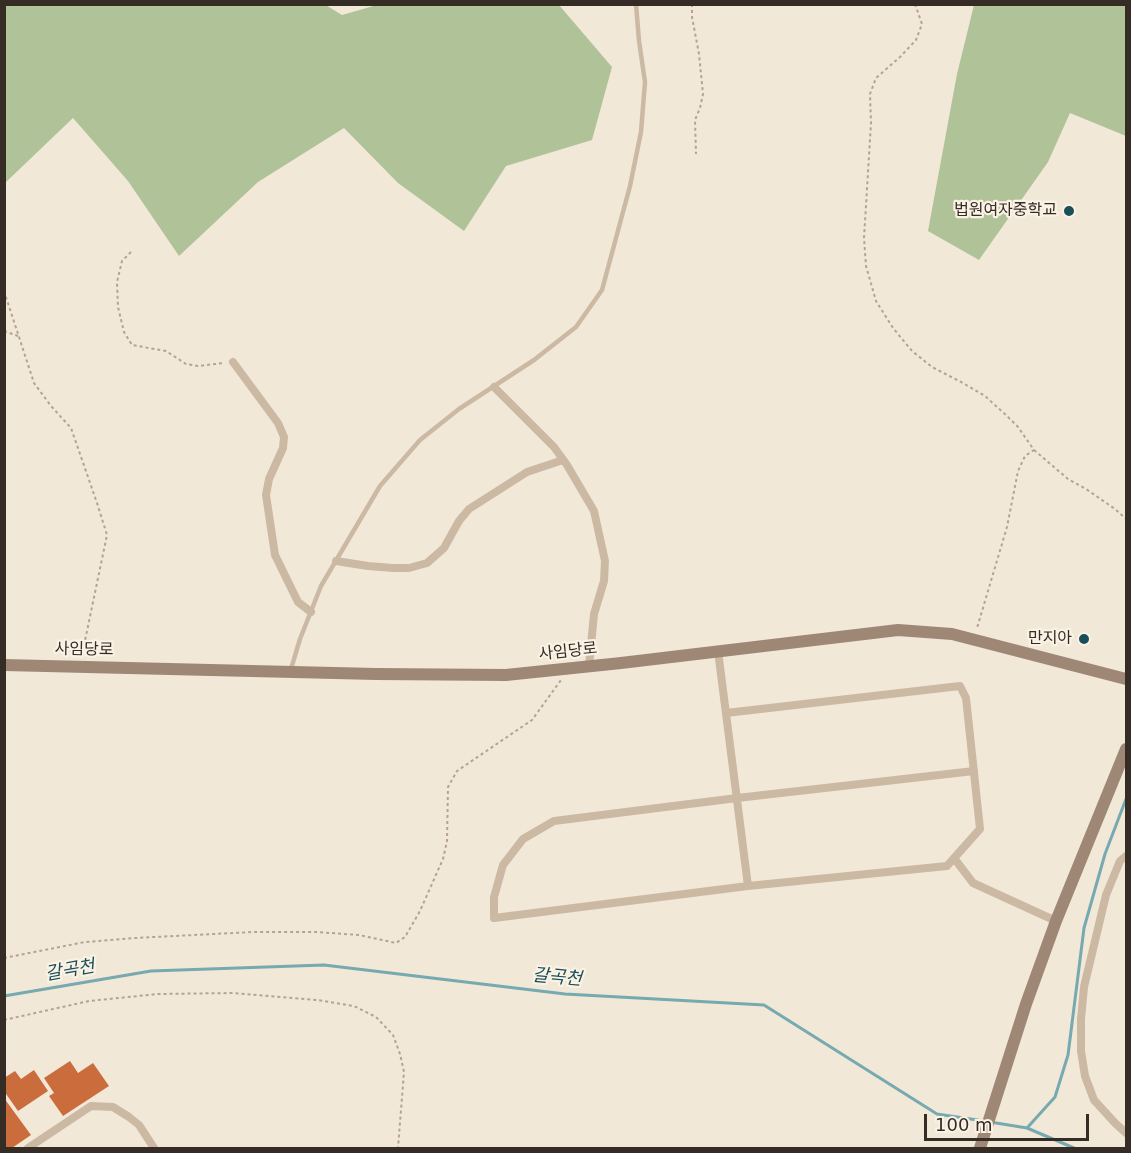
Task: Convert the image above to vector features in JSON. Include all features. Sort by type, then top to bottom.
[{"type":"main road","name":"사임당로","points":[[4,665],[506,675],[898,630],[952,634],[1126,679]]},
{"type":"main road","points":[[980,1149],[1026,1004],[1056,921],[1126,750]]},
{"type":"street","points":[[233,362],[278,423],[284,436],[283,448],[268,479],[266,495],[275,555],[298,602],[311,612]]},
{"type":"street","points":[[494,387],[554,447],[594,511],[605,561],[603,581],[594,614],[589,666]]},
{"type":"street","points":[[336,561],[393,568],[409,568],[427,563],[444,548],[459,521],[469,509],[527,472],[563,460]]},
{"type":"street","points":[[718,651],[748,886]]},
{"type":"street","points":[[726,713],[960,686],[966,698],[974,771],[980,829],[946,866],[748,886],[494,918],[494,897],[503,865],[523,839],[554,821],[974,771]]},
{"type":"street","points":[[1126,856],[1120,861],[1106,896],[1084,987],[1081,1040],[1085,1076],[1094,1100],[1126,1133]]},
{"type":"street","points":[[954,858],[973,883],[1056,921]]},
{"type":"street","points":[[28,1149],[91,1106],[112,1107],[129,1117],[139,1125],[154,1149]]},
{"type":"lane","points":[[291,672],[300,639],[321,586],[380,486],[420,440],[459,409],[534,360],[576,327],[602,290],[642,132],[645,82],[636,4]]},
{"type":"path","points":[[692,4],[703,94],[695,120],[696,154]]},
{"type":"path","points":[[915,4],[922,24],[916,40],[876,78],[870,94],[871,123],[864,238],[866,266],[876,301],[893,328],[912,351],[932,368],[985,396],[1018,427],[1034,450],[1068,479],[1086,489],[1126,519]]},
{"type":"path","points":[[131,252],[122,261],[117,282],[118,307],[124,332],[132,345],[166,351],[186,364],[198,366],[233,362]]},
{"type":"path","points":[[4,291],[34,383],[71,428],[107,535],[80,667]]},
{"type":"path","points":[[4,331],[18,336]]},
{"type":"path","points":[[974,640],[1007,527],[1018,471],[1025,456],[1034,450]]},
{"type":"path","points":[[4,958],[85,942],[253,932],[326,933],[396,943],[405,937],[420,911],[444,859],[447,841],[448,787],[457,771],[532,720],[561,680],[566,669]]},
{"type":"path","points":[[4,1020],[89,1001],[158,994],[233,993],[317,1000],[354,1006],[376,1017],[393,1035],[400,1054],[404,1072],[398,1149]]},
{"type":"green space","points":[[324,4],[342,15],[377,5],[559,5],[612,67],[592,140],[506,166],[464,231],[398,183],[344,128],[258,182],[179,256],[128,181],[73,118],[5,183],[5,5]]},
{"type":"green space","points":[[974,5],[1126,5],[1126,136],[1070,113],[1048,162],[979,260],[928,231],[957,74]]},
{"type":"building","points":[[70,1061],[78,1073],[93,1063],[109,1086],[63,1116],[49,1096],[54,1093],[44,1078]]},
{"type":"building","points":[[34,1070],[48,1091],[18,1111],[4,1091],[4,1078],[15,1071],[21,1079]]},
{"type":"building","points":[[4,1098],[31,1135],[12,1148],[4,1148]]},
{"type":"waterway","points":[[1027,1128],[1055,1097],[1068,1055],[1084,928],[1105,854],[1126,799]]},
{"type":"waterway","name":"갈곡천","points":[[4,996],[151,971],[324,965],[565,994],[764,1005],[937,1114],[984,1121]]},
{"type":"waterway","name":"갈곡천","points":[[990,1122],[1027,1128],[1074,1148]]},
{"type":"place","name":"법원여자중학교","points":[[1069,211]]},
{"type":"place","name":"만지아","points":[[1084,639]]}]
